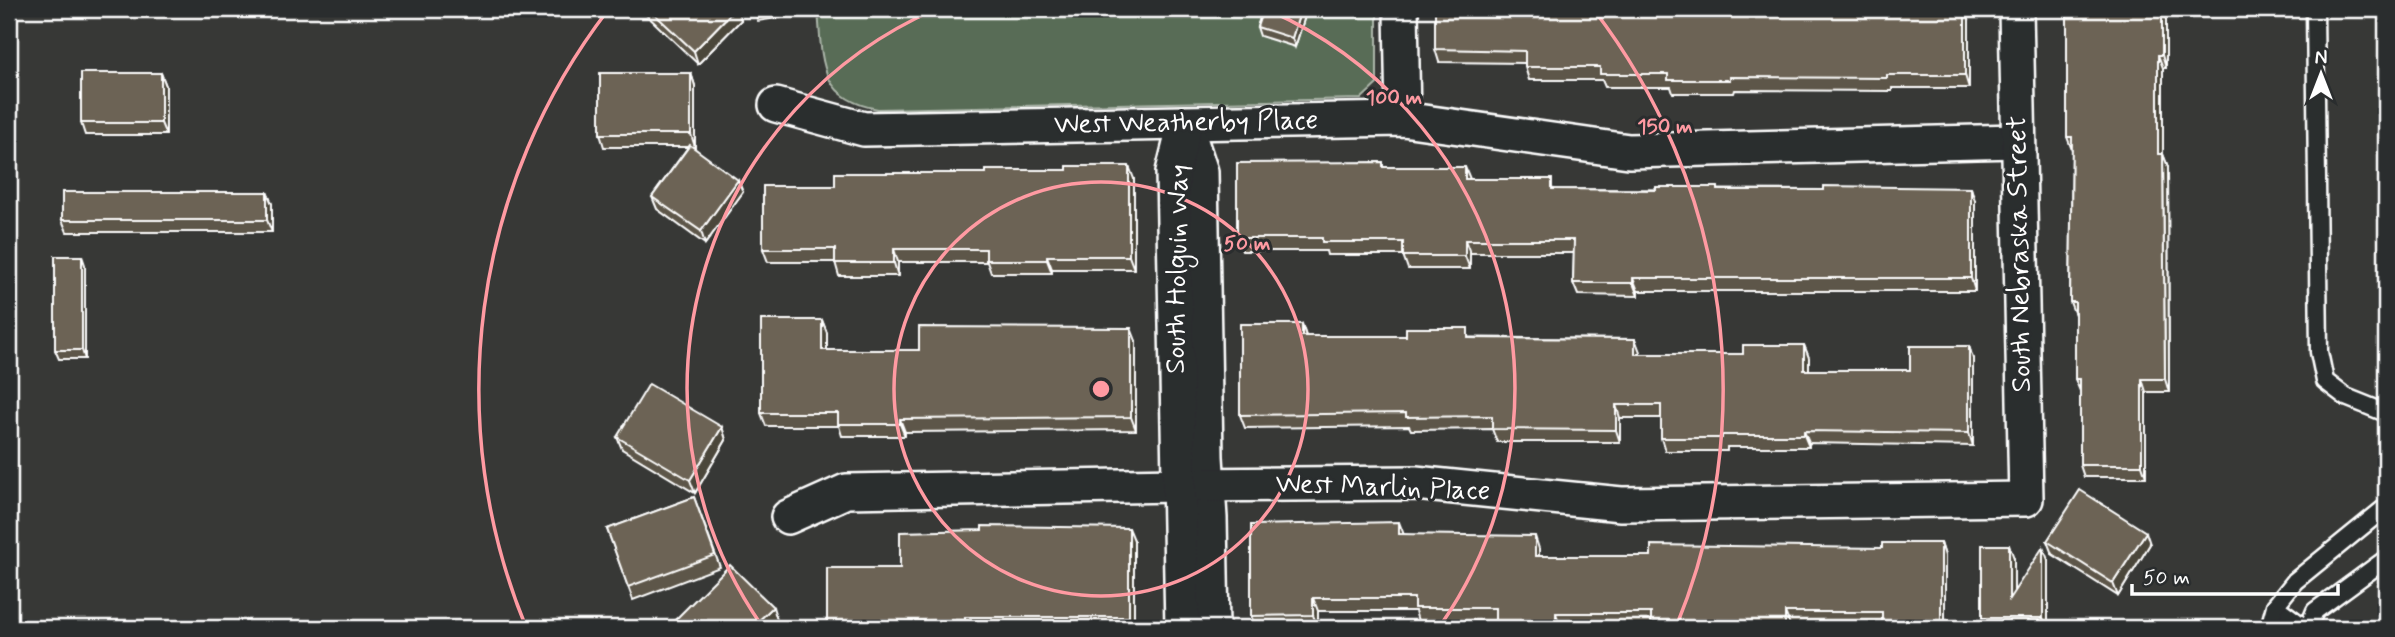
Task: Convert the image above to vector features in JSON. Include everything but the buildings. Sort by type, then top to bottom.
[{"type":"street","points":[[1401,9],[1403,119]]},
{"type":"street","name":"South Nebraska Street","points":[[2016,9],[2026,499]]},
{"type":"street","name":"West Weatherby Place","points":[[776,105],[864,129],[1403,119],[1629,151],[2017,141]]},
{"type":"street","name":"South Holguin Way","points":[[1182,628],[1193,485],[1173,172],[1185,124]]},
{"type":"street","name":"West Marlin Place","points":[[788,517],[846,491],[1193,485],[1415,483],[1621,504],[2026,499]]},
{"type":"street","name":"South Holguin Way","points":[[1193,485],[1210,518],[1212,628]]},
{"type":"lane","points":[[2315,9],[2319,352],[2325,381],[2346,397],[2386,413]]},
{"type":"lane","points":[[2269,628],[2275,606],[2295,581],[2386,507]]},
{"type":"lane","points":[[2275,606],[2306,628],[2315,611],[2386,559]]},
{"type":"green space","points":[[818,9],[1377,9],[1377,84],[1361,99],[878,109],[858,104],[834,86],[823,60]]}]
